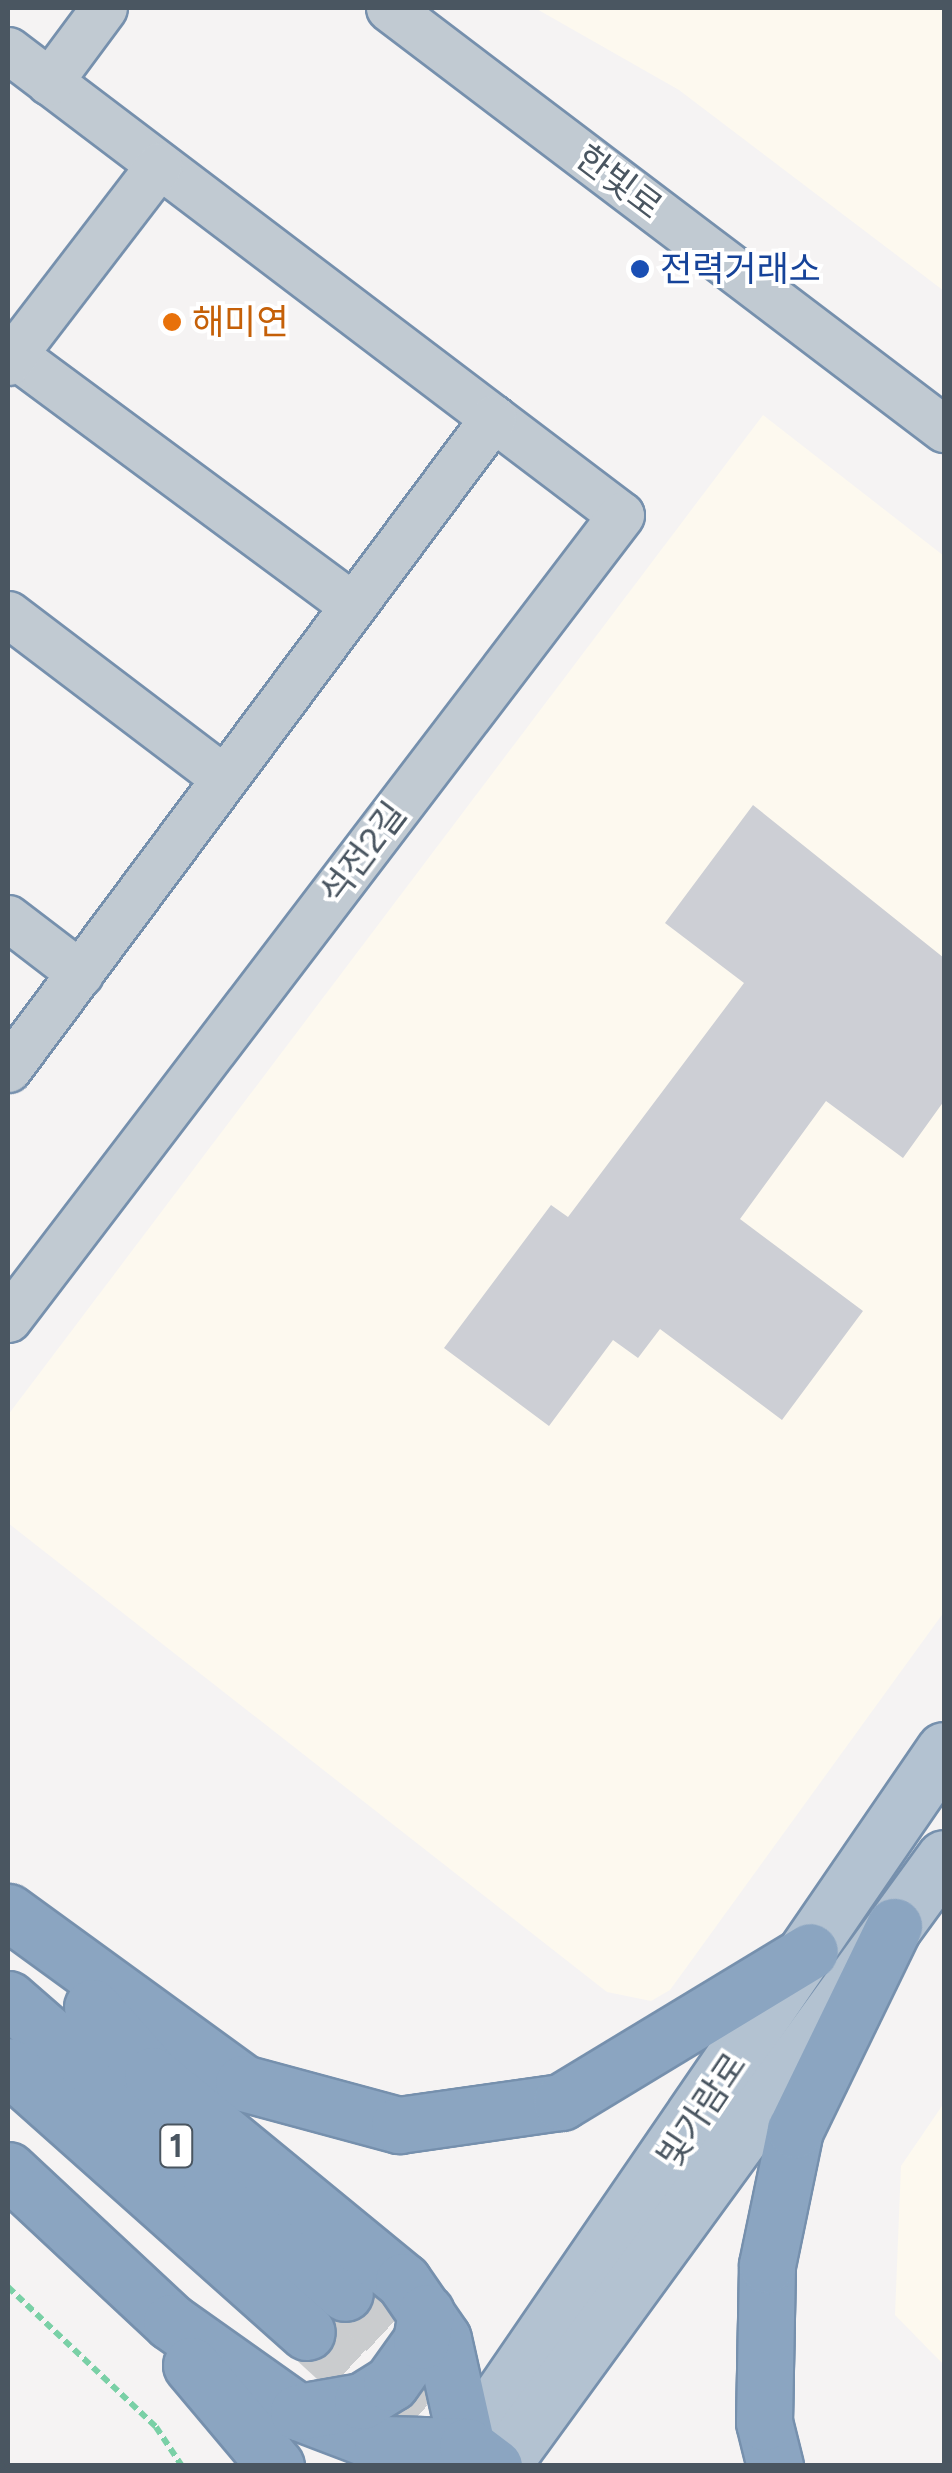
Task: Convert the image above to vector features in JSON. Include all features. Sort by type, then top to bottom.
[{"type":"highway","points":[[10,1915],[242,2083],[399,2125],[560,2102],[810,1950]]},
{"type":"highway","points":[[8,2170],[171,2322],[298,2412],[382,2444],[479,2461],[460,2389],[426,2312],[371,2248],[152,2075],[10,1915]]},
{"type":"highway","points":[[775,2466],[764,2422],[767,2265],[795,2130],[894,1926]]},
{"type":"highway","name":"1","points":[[8,1999],[345,2293]]},
{"type":"highway","name":"1","points":[[8,2066],[307,2332]]},
{"type":"highway","points":[[298,2412],[362,2402],[390,2383],[421,2340],[426,2312]]},
{"type":"highway","points":[[171,2322],[186,2359],[276,2466]]},
{"type":"main road","name":"빛가람로","points":[[479,2461],[944,1750]]},
{"type":"main road","name":"빛가람로","points":[[479,2461],[944,1858]]},
{"type":"street","points":[[50,82],[104,8]]},
{"type":"street","name":"한빛로","points":[[388,8],[944,429]]},
{"type":"street","name":"석전2길","points":[[8,50],[621,514],[8,1319]]},
{"type":"street","points":[[160,165],[10,358],[353,606]]},
{"type":"street","points":[[8,1070],[494,418]]},
{"type":"street","points":[[8,614],[224,778]]},
{"type":"street","points":[[8,918],[80,972]]},
{"type":"path","points":[[8,2287],[156,2427],[182,2466]]},
{"type":"shaded area","name":"전력거래소","points":[[535,8],[944,8],[944,291],[679,90]]},
{"type":"shaded area","points":[[763,415],[944,556],[944,1612],[670,1990],[651,2001],[607,1992],[8,1523],[8,1415]]},
{"type":"shaded area","points":[[944,2103],[944,2365],[895,2315],[901,2166]]},
{"type":"building","points":[[753,805],[944,958],[944,1101],[903,1158],[826,1101],[740,1219],[863,1311],[782,1420],[660,1329],[638,1358],[613,1340],[549,1426],[444,1348],[551,1205],[568,1217],[744,983],[665,923]]},
{"type":"tunnel","points":[[345,2293],[444,2385]]},
{"type":"tunnel","points":[[307,2332],[453,2466]]},
{"type":"place","name":"전력거래소","points":[[640,269]]},
{"type":"place","name":"해미연","points":[[172,322]]}]
